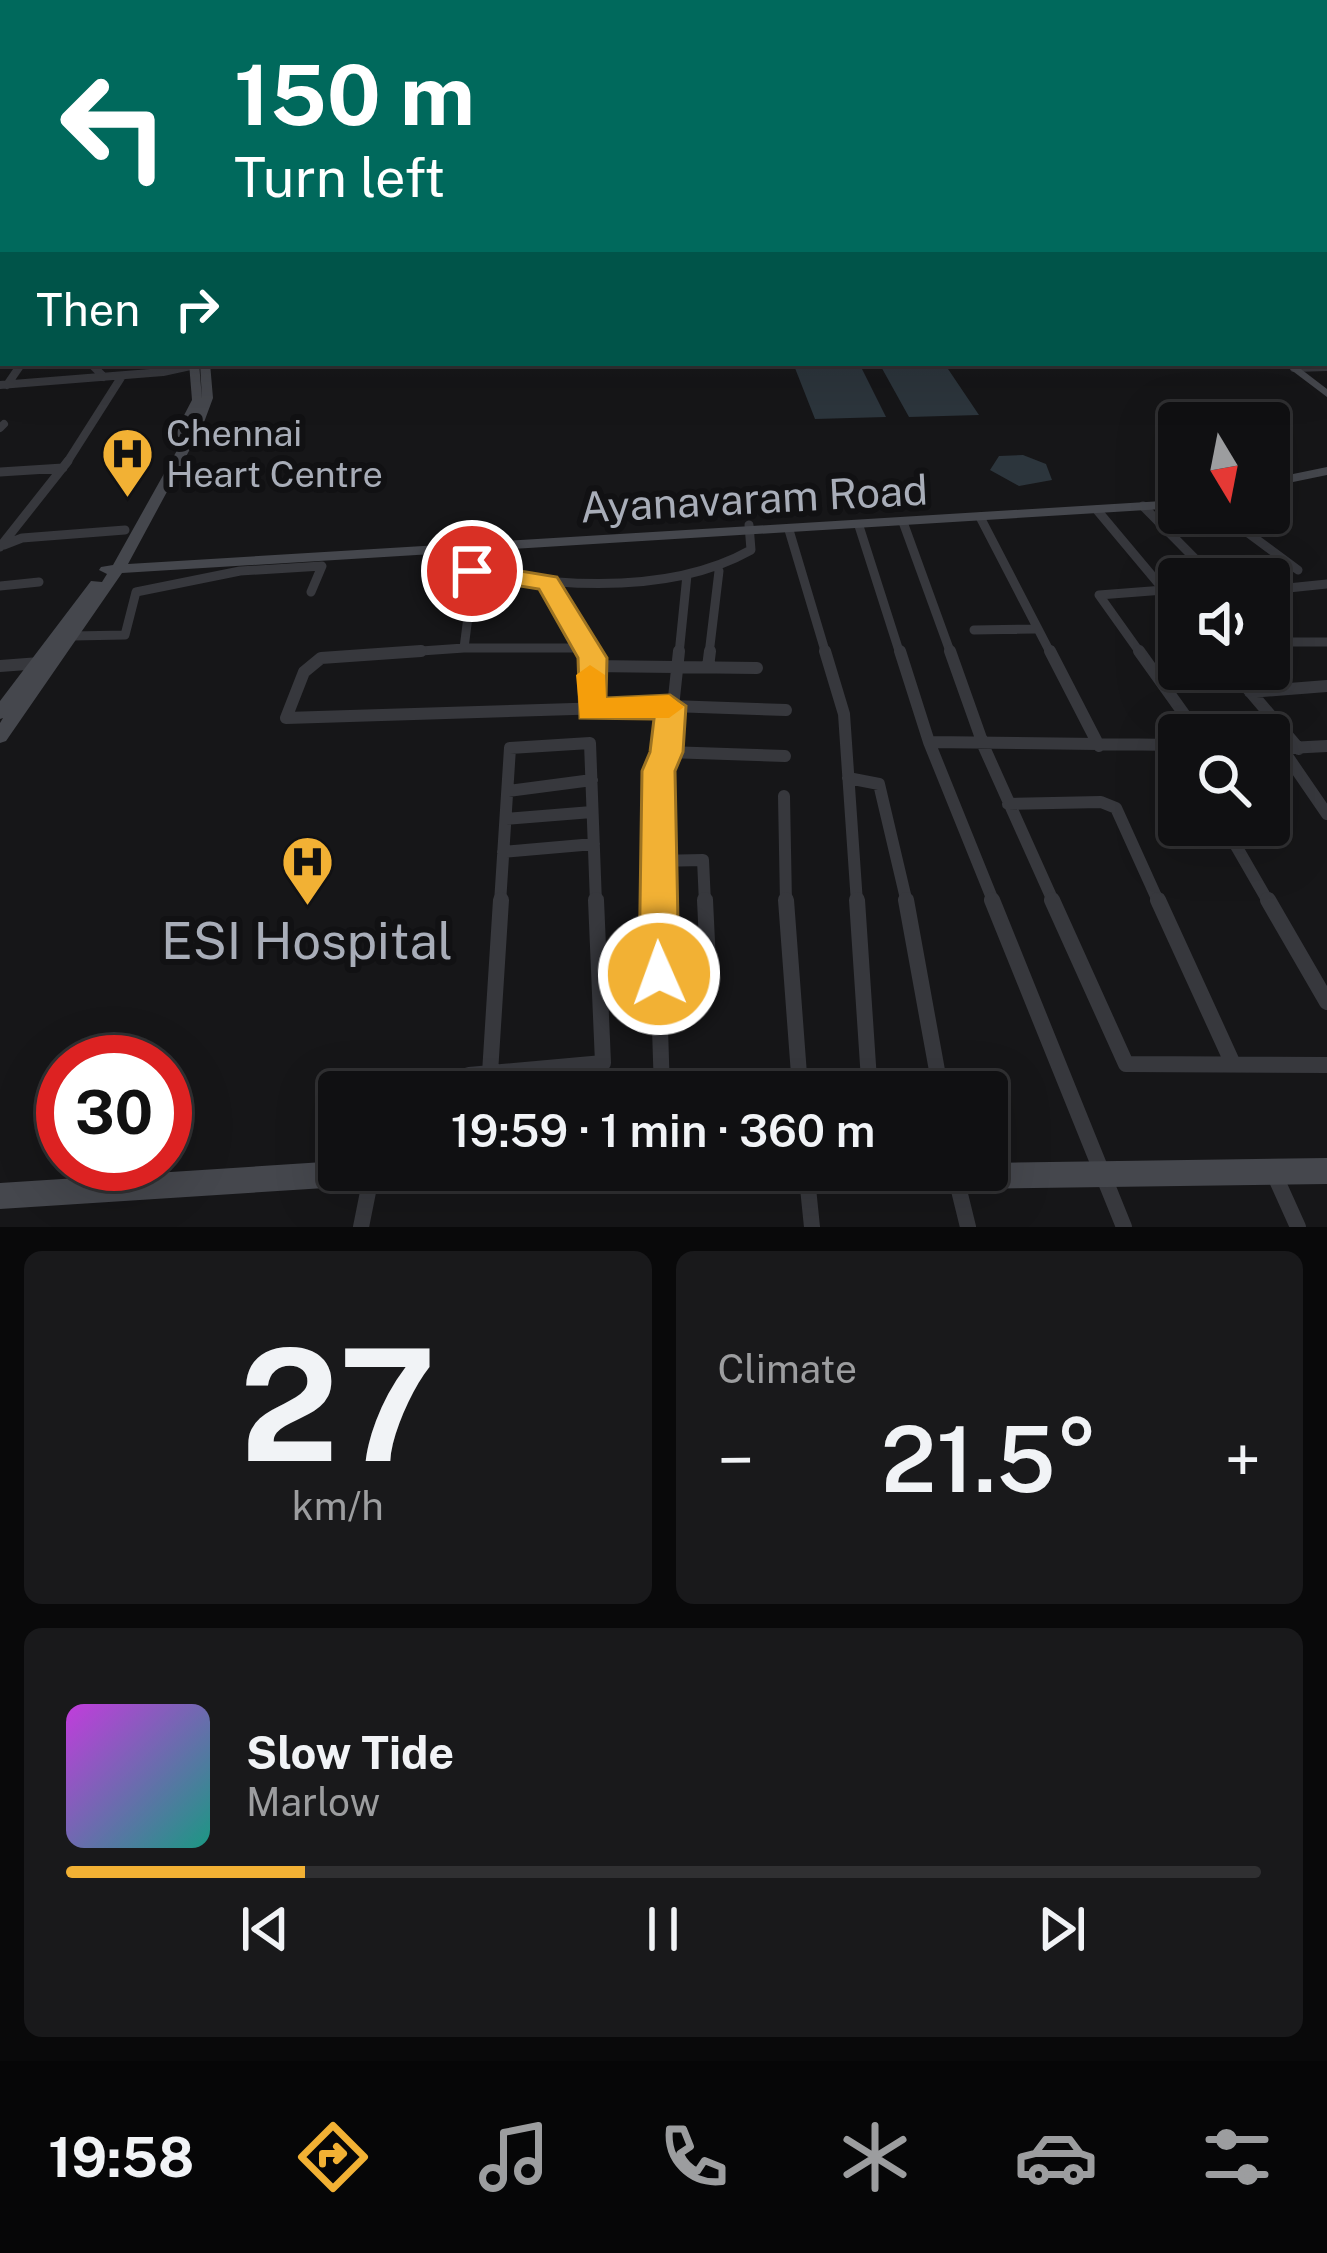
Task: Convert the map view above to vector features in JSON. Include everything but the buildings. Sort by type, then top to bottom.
[{"type":"street","points":[[93,366],[104,377]]},
{"type":"street","points":[[3,385],[187,366]]},
{"type":"street","points":[[0,713],[113,566],[124,530],[197,400],[200,366]]},
{"type":"street","points":[[0,736],[73,636],[206,407],[200,366]]},
{"type":"street","points":[[1296,366],[1327,390]]},
{"type":"street","points":[[0,546],[63,468],[122,376]]},
{"type":"street","points":[[0,472],[63,468]]},
{"type":"street","points":[[1290,482],[1326,474]]},
{"type":"street","name":"Ayanavaram Road","points":[[113,566],[1158,502]]},
{"type":"street","name":"Ayanavaram Road","points":[[113,566],[859,526],[1158,504]]},
{"type":"street","points":[[1144,506],[1195,558]]},
{"type":"street","points":[[1097,510],[1158,583]]},
{"type":"street","points":[[980,518],[1099,746]]},
{"type":"street","points":[[903,522],[983,744],[1126,1064],[1327,1065]]},
{"type":"street","points":[[859,526],[929,742],[1124,1227]]},
{"type":"street","points":[[472,571],[548,583],[718,571],[751,550],[749,529]]},
{"type":"street","points":[[0,546],[22,538],[124,530]]},
{"type":"street","points":[[790,530],[844,714],[868,1071]]},
{"type":"street","points":[[1249,534],[1298,570]]},
{"type":"street","points":[[464,648],[477,546]]},
{"type":"street","points":[[73,636],[125,635],[136,592],[240,571],[322,566],[311,592]]},
{"type":"street","points":[[708,668],[718,571]]},
{"type":"street","points":[[661,1071],[655,861],[658,771],[667,752],[687,575]]},
{"type":"street","points":[[0,586],[39,582]]},
{"type":"street","points":[[548,583],[592,666],[591,710]]},
{"type":"street","points":[[1290,588],[1327,584]]},
{"type":"street","points":[[1158,591],[1099,596],[1158,678]]},
{"type":"street","points":[[974,631],[1036,629]]},
{"type":"street","points":[[1290,641],[1327,642]]},
{"type":"street","points":[[583,648],[464,648],[321,658],[304,672],[286,718],[670,706],[786,710]]},
{"type":"street","points":[[0,666],[40,662]]},
{"type":"street","points":[[592,666],[757,668]]},
{"type":"street","points":[[1263,714],[1250,692],[1327,686]]},
{"type":"street","points":[[929,742],[1158,745]]},
{"type":"street","points":[[490,1071],[510,748],[590,743],[603,1063],[503,1071]]},
{"type":"street","points":[[1290,749],[1327,746]]},
{"type":"street","points":[[667,752],[784,756]]},
{"type":"street","points":[[1290,758],[1327,814]]},
{"type":"street","points":[[848,778],[875,778],[879,784],[899,859],[937,1071]]},
{"type":"street","points":[[508,790],[592,781]]},
{"type":"street","points":[[784,796],[788,980],[798,1071]]},
{"type":"street","points":[[1008,804],[1100,802],[1116,808],[1233,1064]]},
{"type":"street","points":[[506,818],[592,812]]},
{"type":"street","points":[[503,852],[594,844]]},
{"type":"street","points":[[1236,846],[1327,1002]]},
{"type":"street","points":[[655,861],[704,860],[708,963],[704,968],[659,974]]},
{"type":"street","points":[[1008,1175],[1327,1171]]},
{"type":"street","points":[[1274,1173],[1298,1227]]},
{"type":"street","points":[[0,1196],[318,1175]]},
{"type":"street","points":[[362,1227],[368,1191]]},
{"type":"street","points":[[808,1191],[812,1227]]},
{"type":"street","points":[[960,1191],[968,1227]]},
{"type":"shaded area","points":[[794,366],[860,366],[886,417],[815,419]]},
{"type":"shaded area","points":[[881,366],[946,366],[979,415],[909,417]]},
{"type":"shaded area","points":[[1023,455],[1046,464],[1052,480],[1019,486],[990,470],[999,456]]},
{"type":"slow traffic","points":[[590,675],[591,710],[669,707]]},
{"type":"place","name":"Chennai Heart Centre","points":[[127,500]]},
{"type":"place","name":"ESI Hospital","points":[[307,908]]},
{"type":"route","points":[[472,571],[518,582],[548,583],[592,658],[591,710],[670,706],[667,752],[658,771],[659,974]]}]
